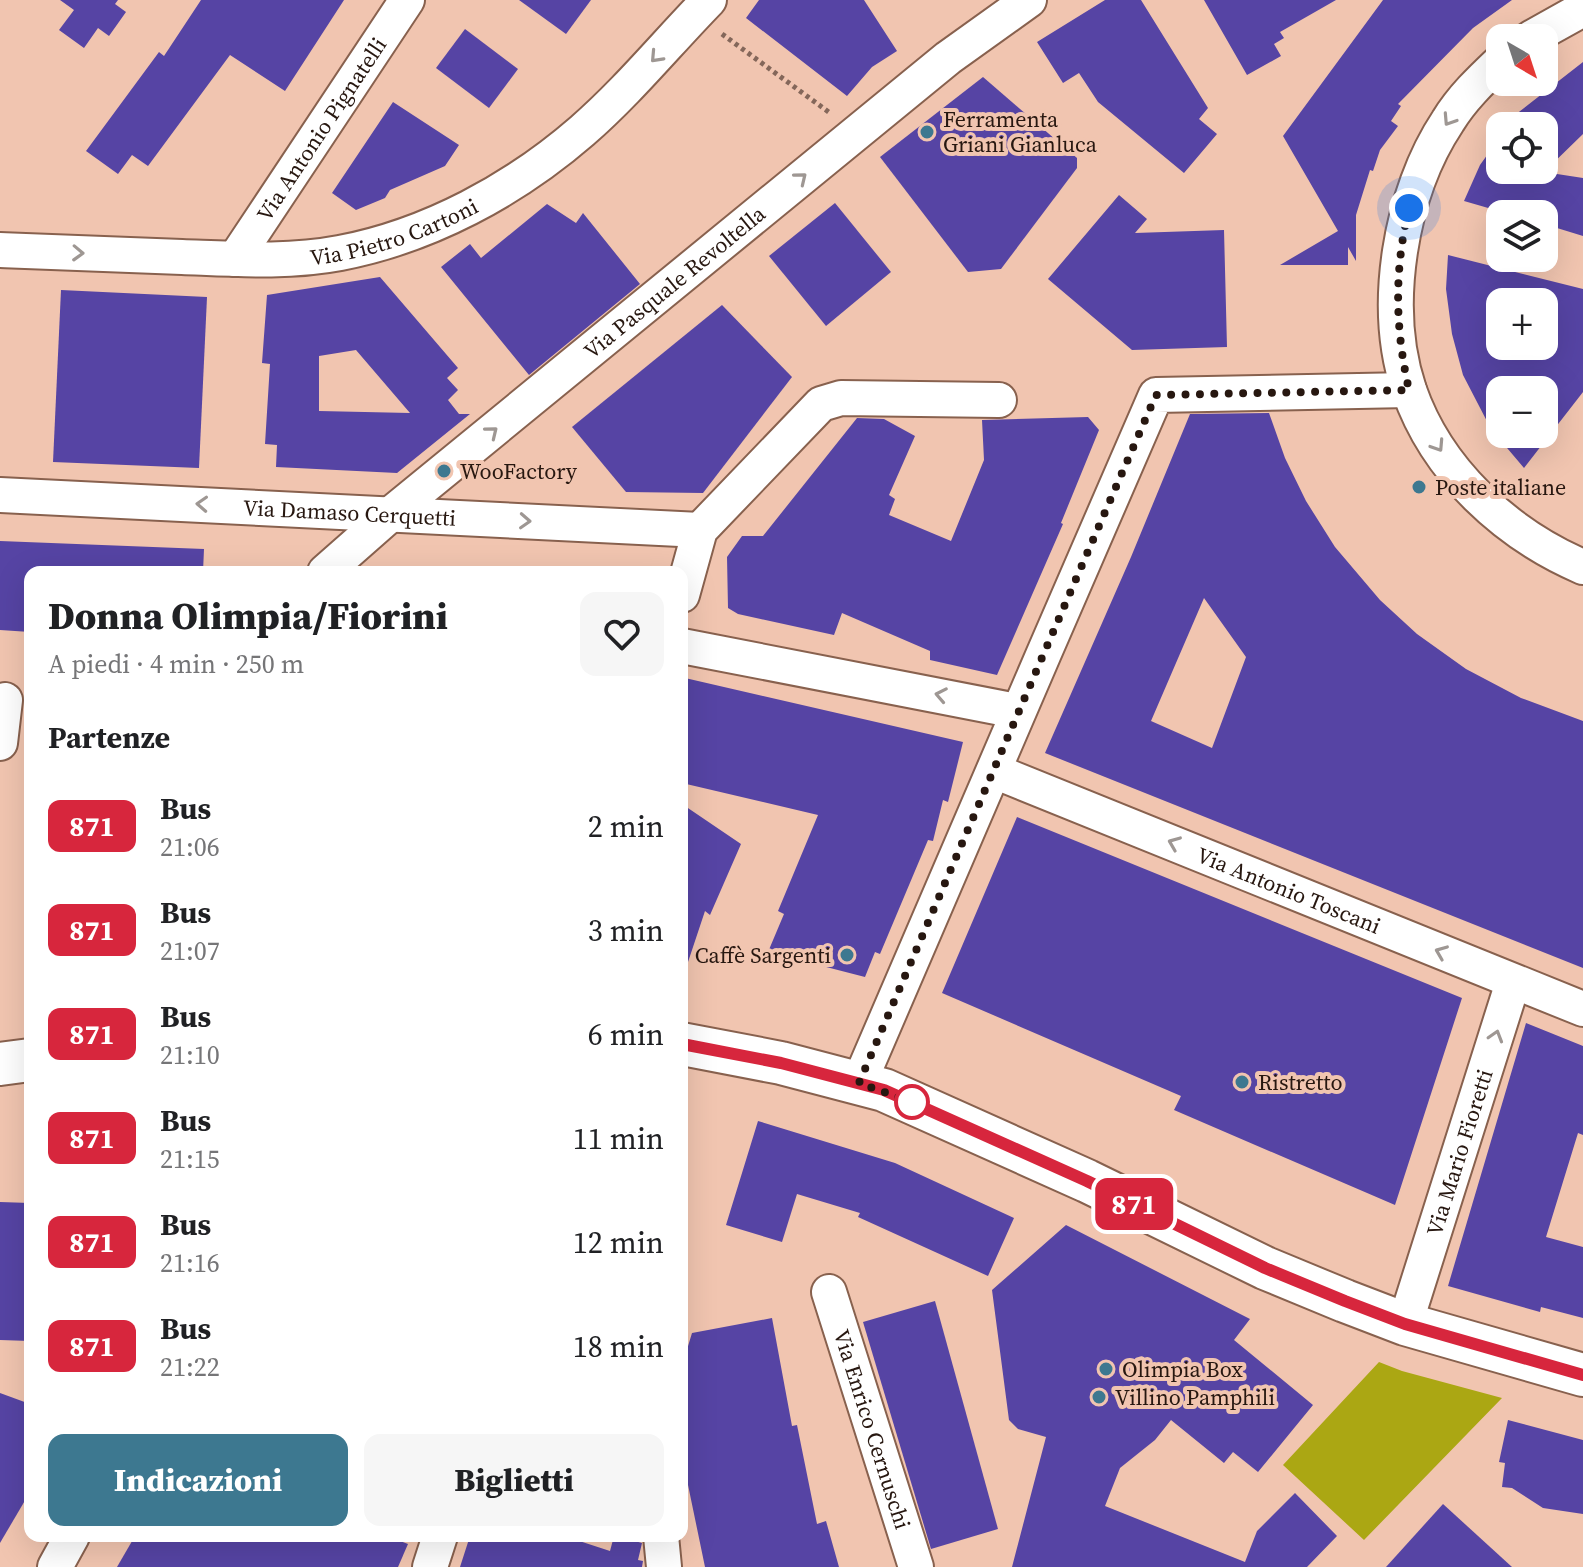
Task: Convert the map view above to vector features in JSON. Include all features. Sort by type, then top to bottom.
[{"type":"street","name":"Via Antonio Pignatelli","points":[[235,259],[407,0]]},
{"type":"street","name":"Via Pasquale Revoltella","points":[[332,566],[392,513],[948,58],[1029,0]]},
{"type":"street","name":"Via Pietro Cartoni","points":[[0,250],[283,260],[341,253],[404,236],[468,208],[520,178],[581,132],[617,99],[696,4]]},
{"type":"street","points":[[1556,24],[1583,9]]},
{"type":"street","points":[[1486,76],[1465,96],[1447,121],[1425,165],[1409,208],[1401,242],[1397,301],[1398,334],[1409,390],[1432,436],[1468,488],[1514,528],[1583,567]]},
{"type":"street","points":[[859,1083],[1156,395],[1409,390]]},
{"type":"street","points":[[688,573],[700,530],[821,404],[841,398],[999,400]]},
{"type":"street","name":"Via Damaso Cerquetti","points":[[0,495],[700,530]]},
{"type":"street","points":[[688,647],[1017,711]]},
{"type":"street","points":[[0,743],[5,700]]},
{"type":"street","name":"Via Antonio Toscani","points":[[994,771],[1583,1009]]},
{"type":"street","name":"Via Mario Fioretti","points":[[1405,1324],[1513,982]]},
{"type":"street","points":[[688,1045],[781,1063],[907,1099],[1087,1181],[1265,1268],[1405,1324],[1583,1375]]},
{"type":"street","points":[[0,1064],[24,1061]]},
{"type":"street","name":"Via Enrico Cernuschi","points":[[829,1292],[916,1567]]},
{"type":"street","points":[[55,1567],[69,1542]]},
{"type":"street","points":[[430,1567],[438,1542]]},
{"type":"street","points":[[662,1542],[664,1567]]},
{"type":"path","points":[[728,39],[836,118]]},
{"type":"shaded area","points":[[1379,1362],[1502,1398],[1364,1540],[1283,1465]]},
{"type":"building","points":[[60,0],[118,0],[115,4],[126,12],[109,36],[98,28],[84,48],[59,30],[74,10]]},
{"type":"building","points":[[201,0],[344,0],[285,91],[230,55],[148,166],[132,155],[118,174],[86,151],[159,52],[164,56]]},
{"type":"building","points":[[519,0],[591,0],[566,34]]},
{"type":"building","points":[[759,0],[864,0],[897,51],[872,67],[847,96],[746,18]]},
{"type":"building","points":[[1105,0],[1141,0],[1208,108],[1199,119],[1217,134],[1184,173],[1098,102],[1079,73],[1063,83],[1037,42]]},
{"type":"building","points":[[1204,0],[1336,0],[1280,32],[1284,38],[1274,44],[1281,56],[1247,75]]},
{"type":"building","points":[[1383,0],[1512,0],[1473,28],[1398,104],[1401,106],[1391,121],[1398,126],[1380,150],[1373,171],[1370,170],[1356,215],[1356,261],[1348,247],[1348,265],[1280,265],[1338,231],[1283,136]]},
{"type":"building","points":[[465,29],[518,69],[489,108],[436,68]]},
{"type":"building","points":[[1583,62],[1583,134],[1558,158],[1558,112],[1519,112],[1539,96],[1558,96],[1558,81]]},
{"type":"building","points":[[983,77],[1077,158],[1077,168],[1001,269],[968,272],[880,157]]},
{"type":"building","points":[[393,102],[459,145],[445,166],[390,190],[385,198],[356,210],[332,193]]},
{"type":"building","points":[[1486,157],[1486,184],[1558,184],[1558,174],[1583,178],[1583,236],[1558,228],[1558,200],[1486,200],[1486,207],[1464,201]]},
{"type":"building","points":[[1119,195],[1147,219],[1135,233],[1224,230],[1227,347],[1132,350],[1048,279]]},
{"type":"building","points":[[835,203],[891,272],[826,326],[769,256]]},
{"type":"building","points":[[547,204],[576,223],[583,213],[640,284],[529,375],[441,267],[470,244],[481,258]]},
{"type":"building","points":[[1448,255],[1486,265],[1486,272],[1516,272],[1583,289],[1583,392],[1558,424],[1558,376],[1486,376],[1486,419],[1463,375],[1452,334],[1446,289]]},
{"type":"building","points":[[380,277],[458,368],[447,378],[458,390],[448,400],[459,414],[470,414],[397,473],[276,467],[277,445],[265,444],[270,364],[262,363],[267,295]],"holes":[[[356,350],[410,413],[319,411],[319,356]]]},
{"type":"building","points":[[61,290],[207,297],[199,468],[53,462]]},
{"type":"building","points":[[722,305],[792,377],[703,493],[626,492],[572,427]]},
{"type":"building","points":[[1269,413],[1285,458],[1306,501],[1335,547],[1380,600],[1417,634],[1466,669],[1521,698],[1583,721],[1583,968],[1045,753],[1190,414]],"holes":[[[1204,598],[1246,657],[1212,748],[1151,721]]]},
{"type":"building","points":[[1088,417],[1099,430],[1063,524],[997,675],[930,660],[930,651],[842,613],[834,635],[738,614],[728,608],[727,557],[742,536],[763,536],[857,418],[884,419],[915,436],[889,495],[895,499],[889,515],[951,541],[984,460],[982,420]]},
{"type":"building","points":[[1507,448],[1540,448],[1524,468]]},
{"type":"building","points":[[0,541],[204,549],[203,566],[24,566],[24,632],[0,630]]},
{"type":"building","points":[[688,679],[963,742],[948,802],[943,800],[933,841],[928,840],[880,954],[875,952],[865,977],[768,952],[784,914],[778,911],[818,815],[688,784]]},
{"type":"building","points":[[688,808],[741,844],[710,915],[705,911],[688,962]]},
{"type":"building","points":[[1017,817],[1462,998],[1395,1205],[1174,1110],[1181,1096],[942,993]]},
{"type":"building","points":[[1526,1023],[1583,1046],[1583,1135],[1578,1133],[1546,1237],[1583,1247],[1583,1318],[1541,1307],[1540,1312],[1448,1286]]},
{"type":"building","points":[[758,1121],[895,1163],[1014,1218],[988,1276],[858,1217],[860,1213],[797,1194],[782,1242],[726,1225]]},
{"type":"building","points":[[0,1202],[24,1203],[24,1341],[0,1340]]},
{"type":"building","points":[[1066,1225],[1250,1319],[1234,1340],[1313,1405],[1258,1472],[1233,1452],[1224,1463],[1171,1420],[1155,1440],[1120,1468],[1105,1506],[1245,1562],[1257,1531],[1295,1493],[1337,1536],[1307,1567],[1012,1567],[1046,1437],[1018,1429],[1009,1420],[992,1290]]},
{"type":"building","points":[[935,1301],[998,1529],[931,1549],[863,1322]]},
{"type":"building","points":[[772,1318],[792,1426],[797,1425],[817,1524],[826,1521],[839,1567],[705,1567],[688,1485],[688,1346],[692,1333]]},
{"type":"building","points":[[0,1393],[24,1402],[24,1502],[0,1543]]},
{"type":"building","points":[[1508,1420],[1583,1440],[1583,1514],[1543,1508],[1512,1488],[1502,1487],[1505,1463],[1499,1462]]},
{"type":"building","points":[[1443,1504],[1512,1567],[1386,1567]]},
{"type":"building","points":[[132,1542],[408,1544],[398,1567],[117,1567]]},
{"type":"building","points":[[468,1542],[582,1542],[610,1551],[612,1542],[642,1543],[638,1560],[643,1561],[642,1567],[460,1567]]},
{"type":"bus line","name":"871","points":[[688,1045],[781,1063],[884,1090],[1087,1181],[1265,1268],[1345,1301],[1405,1324],[1583,1375]]},
{"type":"place","name":"Ferramenta Griani Gianluca","points":[[927,132]]},
{"type":"place","name":"WooFactory","points":[[444,471]]},
{"type":"place","name":"Poste italiane","points":[[1419,487]]},
{"type":"place","name":"Caffè Sargenti","points":[[847,955]]},
{"type":"place","name":"Ristretto","points":[[1242,1082]]},
{"type":"place","name":"Olimpia Box","points":[[1106,1369]]},
{"type":"place","name":"Villino Pamphili","points":[[1099,1397]]},
{"type":"route","points":[[912,1102],[859,1083],[1156,395],[1409,390],[1398,334],[1397,281],[1409,208]]}]
